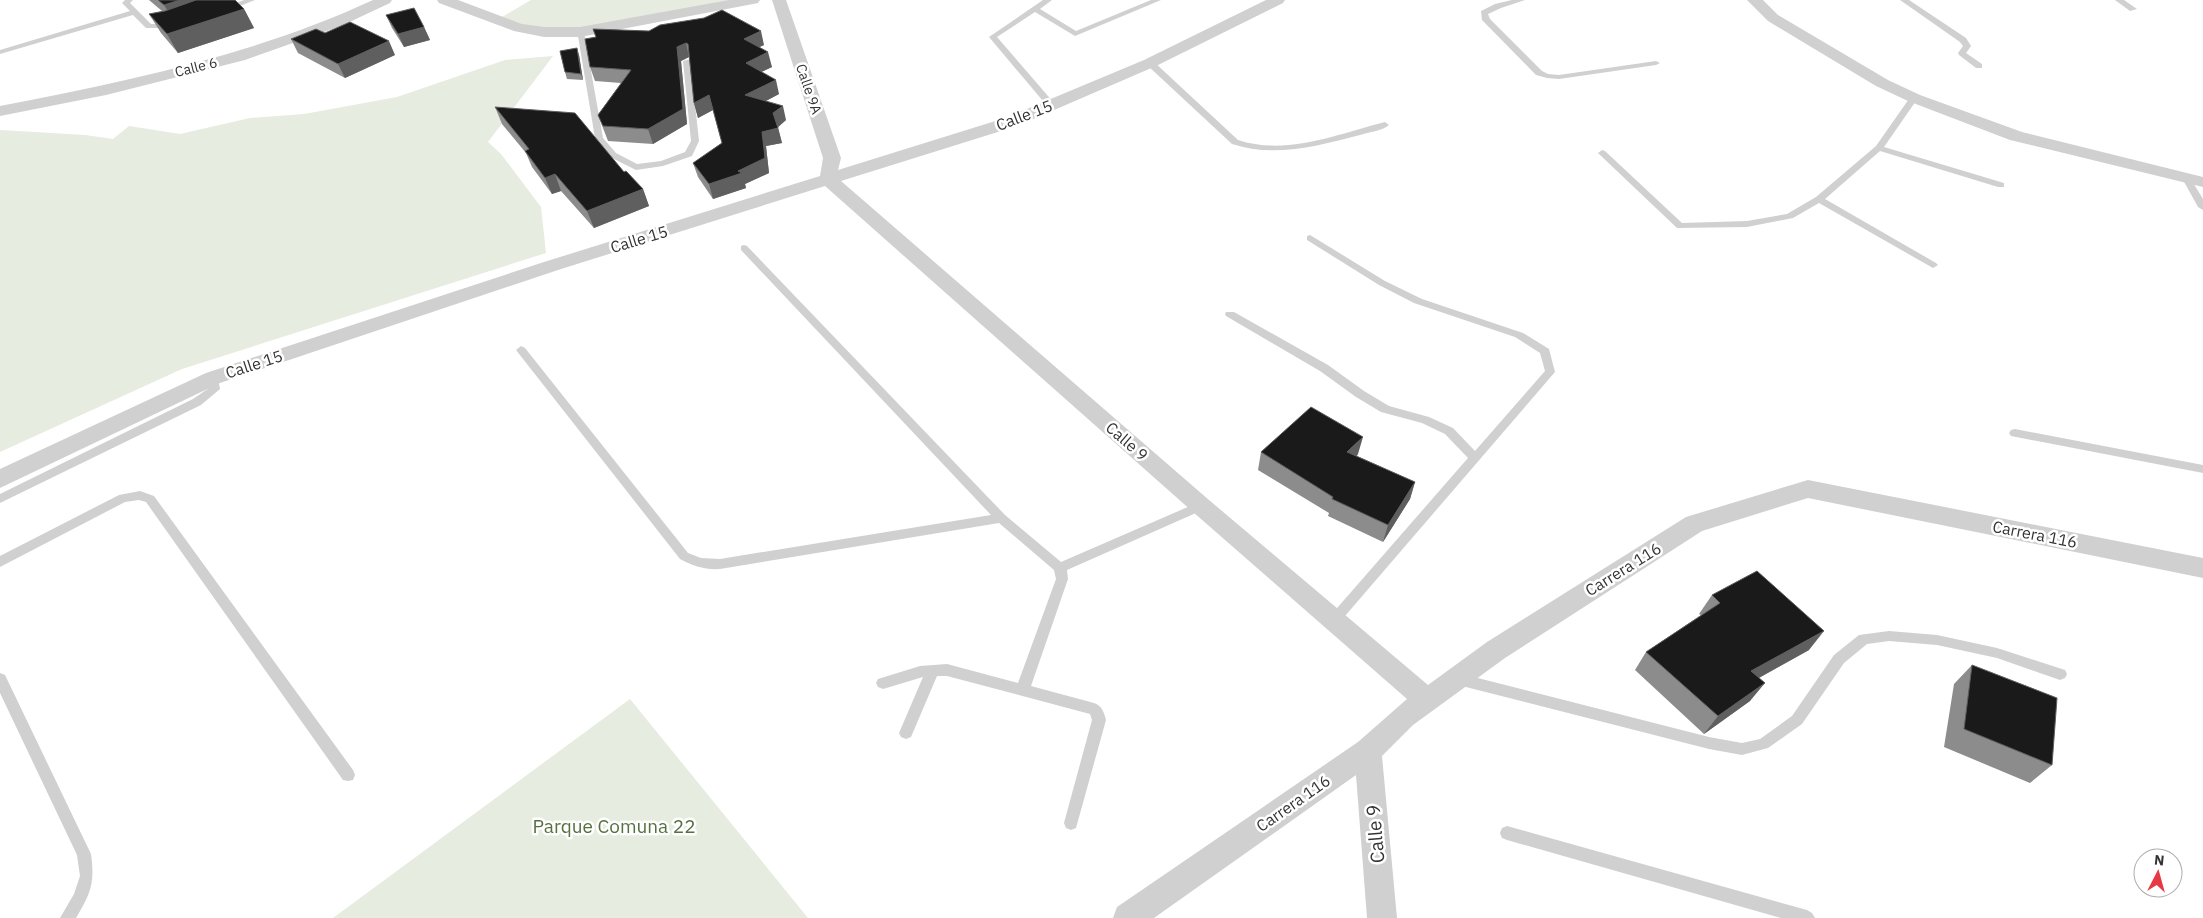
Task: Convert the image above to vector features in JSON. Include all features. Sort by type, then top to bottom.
[{"type":"street","name":"Calle 6","points":[[0,110],[106,90],[239,57],[336,23],[385,0]]},
{"type":"street","points":[[444,0],[519,28],[544,32],[580,32],[753,0]]},
{"type":"street","name":"Calle 9A","points":[[779,0],[832,158],[828,179]]},
{"type":"street","name":"Calle 15","points":[[0,479],[213,378],[551,266],[1011,122],[1150,63],[1278,0]]},
{"type":"street","points":[[1754,0],[1782,23],[1882,83],[1914,98],[2016,136],[2203,182]]},
{"type":"street","name":"Calle 9","points":[[828,179],[1201,506],[1428,700]]},
{"type":"street","name":"Carrera 116","points":[[1128,918],[1368,751],[1404,717],[1496,650],[1694,524],[1808,489],[2203,568]]},
{"type":"street","name":"Calle 9","points":[[1368,751],[1382,918]]},
{"type":"lane","points":[[129,0],[126,2],[149,26],[173,26],[181,23]]},
{"type":"lane","points":[[216,11],[251,0]]},
{"type":"lane","points":[[1048,0],[993,37],[1051,105]]},
{"type":"lane","points":[[1126,12],[1142,0]]},
{"type":"lane","points":[[1036,9],[1075,34],[1157,0]]},
{"type":"lane","points":[[1522,0],[1498,6],[1484,13],[1486,20],[1539,73],[1559,77],[1656,63]]},
{"type":"lane","points":[[1904,0],[1963,40],[1967,46],[1962,53],[1979,66]]},
{"type":"lane","points":[[2118,0],[2133,9]]},
{"type":"lane","points":[[0,52],[134,12]]},
{"type":"lane","points":[[580,32],[599,138],[613,155],[636,167],[662,163],[689,154],[695,141],[687,62]]},
{"type":"lane","points":[[1150,63],[1235,142],[1244,147],[1258,149],[1318,142],[1385,125]]},
{"type":"lane","points":[[1602,153],[1680,226],[1747,224],[1790,216],[1820,199],[1878,148],[1914,98]]},
{"type":"lane","points":[[1878,148],[2001,185]]},
{"type":"lane","points":[[2186,178],[2203,208]]},
{"type":"lane","points":[[1820,199],[1933,265]]},
{"type":"lane","points":[[1310,238],[1382,283],[1411,298],[1519,335],[1545,351],[1550,372],[1474,457],[1335,619]]},
{"type":"lane","points":[[744,248],[1001,518],[1060,568],[1062,579],[1023,689]]},
{"type":"lane","points":[[1230,314],[1324,368],[1385,409],[1425,420],[1448,431],[1474,457]]},
{"type":"lane","points":[[521,350],[684,556],[692,561],[720,564],[1001,518]]},
{"type":"lane","points":[[0,499],[197,402],[215,389],[213,378]]},
{"type":"lane","points":[[2015,433],[2203,469]]},
{"type":"lane","points":[[0,562],[123,498],[140,495],[150,499],[348,775]]},
{"type":"lane","points":[[1060,568],[1201,506]]},
{"type":"lane","points":[[1457,678],[1709,743],[1742,749],[1763,744],[1797,720],[1839,659],[1864,638],[1889,636],[1937,640],[1997,654],[2060,674]]},
{"type":"lane","points":[[906,733],[933,670]]},
{"type":"lane","points":[[883,683],[933,670],[947,670],[1088,706],[1098,713],[1099,720],[1071,823]]},
{"type":"lane","points":[[0,679],[84,854],[87,876],[80,896],[68,918]]},
{"type":"lane","points":[[1507,833],[1784,915],[1807,918]]},
{"type":"green space","points":[[531,0],[753,0],[580,32],[544,32],[497,20]]},
{"type":"green space","points":[[553,56],[488,142],[501,154],[541,207],[546,253],[182,369],[0,452],[0,130],[85,135],[113,139],[129,126],[180,134],[250,118],[304,114],[397,97],[505,60]]},
{"type":"green space","name":"Parque Comuna 22","points":[[630,699],[808,918],[333,918]]},
{"type":"building","points":[[158,0],[180,0],[164,5]]},
{"type":"building","points":[[196,0],[235,0],[244,9],[167,34],[149,14],[165,11]]},
{"type":"building","points":[[414,8],[424,27],[398,34],[386,15]]},
{"type":"building","points":[[722,10],[761,31],[744,39],[768,52],[746,63],[776,80],[745,95],[783,106],[773,113],[778,128],[762,132],[765,158],[738,171],[742,173],[709,184],[693,163],[722,143],[709,95],[694,103],[688,44],[677,47],[683,109],[648,129],[603,126],[598,115],[631,70],[590,67],[585,39],[596,37],[593,29],[649,31],[660,25],[704,18]]},
{"type":"building","points":[[350,22],[389,41],[338,64],[291,39],[316,29],[325,33]]},
{"type":"building","points":[[577,48],[581,74],[565,72],[560,51]]},
{"type":"building","points":[[495,107],[575,113],[624,172],[626,171],[643,189],[587,211],[555,174],[545,178],[525,151],[529,149]]},
{"type":"building","points":[[1311,407],[1363,437],[1347,452],[1415,482],[1388,525],[1332,499],[1333,497],[1261,452]]},
{"type":"building","points":[[1757,571],[1824,631],[1751,671],[1765,683],[1718,716],[1646,652],[1720,603],[1712,595]]},
{"type":"building","points":[[1972,665],[2057,698],[2052,765],[1964,729]]}]
